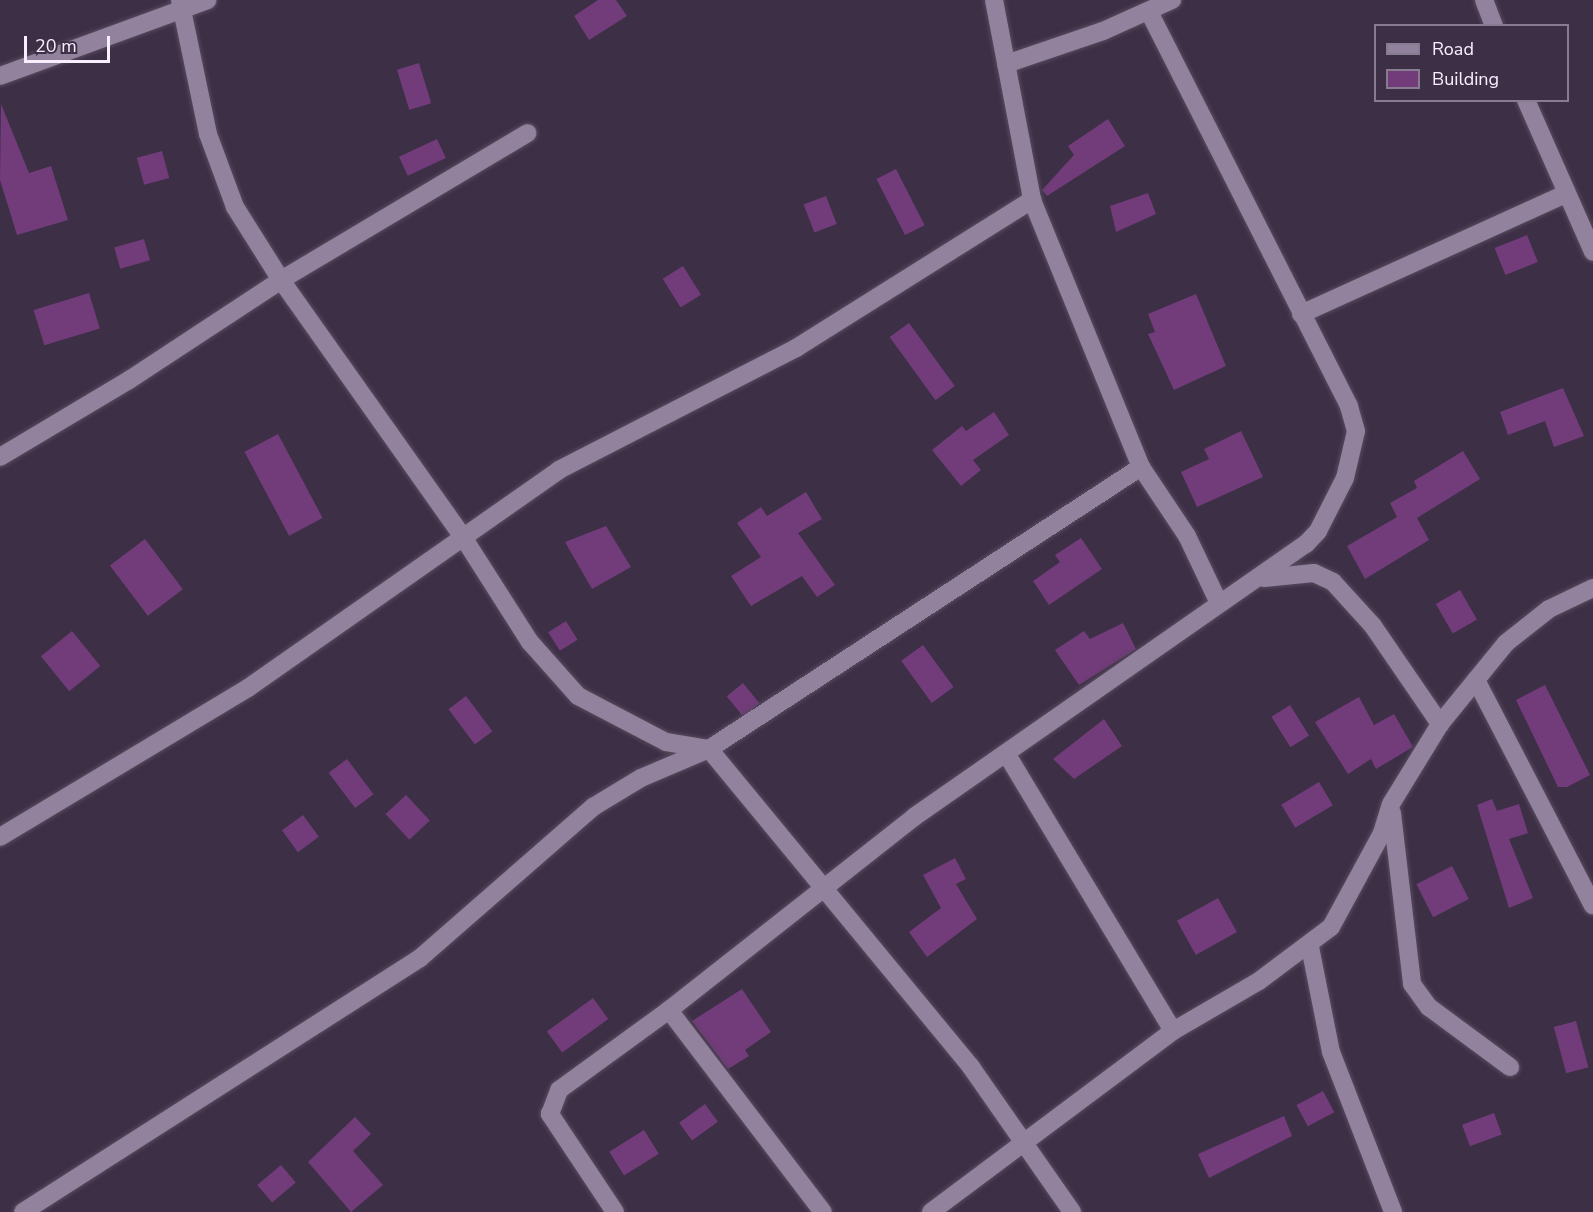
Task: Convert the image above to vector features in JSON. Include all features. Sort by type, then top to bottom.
[{"type":"street","points":[[0,76],[181,4],[208,0]]},
{"type":"street","points":[[994,0],[1032,200],[1142,467],[1187,536],[1218,603]]},
{"type":"street","points":[[1006,64],[1149,11],[1172,0]]},
{"type":"street","points":[[1484,0],[1493,24]]},
{"type":"street","points":[[181,4],[208,134],[235,207],[281,280],[463,537],[530,642],[578,696],[666,742],[710,748],[971,1067],[1072,1212]]},
{"type":"street","points":[[615,1212],[557,1126],[551,1104],[574,1076],[669,1010],[826,887],[1006,753],[1218,603],[1256,579],[1318,531],[1353,453],[1356,431],[1349,406],[1149,11]]},
{"type":"street","points":[[1527,102],[1593,252]]},
{"type":"street","points":[[0,457],[119,387],[281,280],[528,133]]},
{"type":"street","points":[[1301,314],[1566,194]]},
{"type":"street","points":[[0,837],[248,688],[559,470],[796,348],[1032,200]]},
{"type":"street","points":[[23,1212],[420,958],[593,807],[641,777],[710,748],[1142,467]]},
{"type":"street","points":[[1256,579],[1314,573],[1333,582],[1373,626],[1440,724]]},
{"type":"street","points":[[931,1212],[1173,1031],[1310,947],[1331,927],[1361,878],[1391,804],[1440,724],[1506,643],[1549,609],[1593,588]]},
{"type":"street","points":[[1476,680],[1593,906]]},
{"type":"street","points":[[1006,753],[1173,1031]]},
{"type":"street","points":[[1391,804],[1412,984],[1428,1007],[1510,1066]]},
{"type":"street","points":[[1310,947],[1331,1052],[1393,1212]]},
{"type":"street","points":[[669,1010],[823,1212]]},
{"type":"building","points":[[598,0],[616,0],[627,16],[589,40],[574,16]]},
{"type":"building","points":[[419,63],[431,103],[409,110],[397,70]]},
{"type":"building","points":[[1,104],[29,173],[51,166],[68,220],[17,235],[0,180]]},
{"type":"building","points":[[1108,119],[1125,146],[1047,196],[1042,190],[1074,155],[1068,146]]},
{"type":"building","points":[[437,139],[446,158],[408,176],[399,157]]},
{"type":"building","points":[[162,151],[169,178],[144,185],[137,158]]},
{"type":"building","points":[[896,169],[925,225],[905,235],[876,179]]},
{"type":"building","points":[[1148,193],[1156,214],[1116,232],[1110,206]]},
{"type":"building","points":[[826,196],[837,224],[814,233],[804,205]]},
{"type":"building","points":[[1527,235],[1538,262],[1505,275],[1495,248]]},
{"type":"building","points":[[144,239],[150,260],[120,269],[114,248]]},
{"type":"building","points":[[683,266],[701,295],[681,308],[663,279]]},
{"type":"building","points":[[89,293],[100,328],[44,345],[34,310]]},
{"type":"building","points":[[1196,294],[1226,366],[1174,390],[1148,334],[1155,332],[1148,314]]},
{"type":"building","points":[[909,323],[955,386],[935,400],[890,337]]},
{"type":"building","points":[[1563,388],[1584,436],[1554,447],[1545,421],[1508,435],[1500,412]]},
{"type":"building","points":[[994,412],[1009,435],[973,460],[981,470],[961,486],[932,450],[962,426],[966,431]]},
{"type":"building","points":[[1241,431],[1263,477],[1197,507],[1181,472],[1209,459],[1204,449]]},
{"type":"building","points":[[278,434],[323,518],[289,536],[244,452]]},
{"type":"building","points":[[1463,451],[1480,479],[1417,518],[1429,540],[1365,579],[1347,546],[1397,517],[1390,503],[1417,488],[1414,481]]},
{"type":"building","points":[[806,492],[822,519],[798,533],[835,585],[817,597],[802,576],[751,606],[731,576],[761,557],[737,523],[761,507],[767,516]]},
{"type":"building","points":[[606,526],[631,567],[592,589],[565,542]]},
{"type":"building","points":[[1081,538],[1102,569],[1049,605],[1033,581],[1060,562],[1055,555]]},
{"type":"building","points":[[145,539],[183,589],[148,616],[110,565]]},
{"type":"building","points":[[1460,590],[1477,619],[1453,633],[1436,604]]},
{"type":"building","points":[[566,621],[578,640],[560,651],[548,632]]},
{"type":"building","points":[[1123,623],[1136,649],[1079,685],[1055,650],[1084,631],[1090,639]]},
{"type":"building","points":[[72,631],[100,666],[69,691],[41,656]]},
{"type":"building","points":[[923,645],[954,687],[932,703],[901,661]]},
{"type":"building","points":[[743,683],[759,703],[743,716],[727,696]]},
{"type":"building","points":[[1545,685],[1590,775],[1567,787],[1558,787],[1516,700]]},
{"type":"building","points":[[466,696],[492,731],[475,744],[448,709]]},
{"type":"building","points":[[1359,697],[1374,725],[1394,714],[1413,747],[1376,769],[1371,759],[1348,774],[1315,722]]},
{"type":"building","points":[[1290,705],[1309,736],[1290,747],[1271,717]]},
{"type":"building","points":[[1104,719],[1122,746],[1074,779],[1053,759]]},
{"type":"building","points":[[347,759],[373,794],[355,808],[329,773]]},
{"type":"building","points":[[1319,782],[1333,805],[1295,828],[1281,805]]},
{"type":"building","points":[[406,795],[430,821],[409,840],[386,814]]},
{"type":"building","points":[[1492,799],[1497,811],[1519,804],[1528,833],[1509,839],[1533,898],[1509,908],[1477,805]]},
{"type":"building","points":[[303,815],[319,837],[298,852],[282,830]]},
{"type":"building","points":[[955,858],[966,879],[956,884],[977,919],[927,957],[909,932],[941,908],[923,875]]},
{"type":"building","points":[[1452,866],[1469,899],[1433,917],[1416,884]]},
{"type":"building","points":[[1218,898],[1237,932],[1196,955],[1177,921]]},
{"type":"building","points":[[742,989],[771,1032],[745,1050],[749,1056],[728,1069],[692,1021]]},
{"type":"building","points":[[593,998],[608,1019],[562,1053],[547,1032]]},
{"type":"building","points":[[1576,1021],[1588,1067],[1566,1073],[1554,1027]]},
{"type":"building","points":[[1323,1091],[1334,1112],[1308,1126],[1297,1105]]},
{"type":"building","points":[[705,1104],[718,1122],[692,1141],[679,1123]]},
{"type":"building","points":[[1494,1113],[1502,1135],[1470,1146],[1462,1125]]},
{"type":"building","points":[[1284,1116],[1292,1136],[1209,1178],[1198,1154]]},
{"type":"building","points":[[355,1117],[371,1134],[353,1151],[383,1185],[351,1212],[308,1162]]},
{"type":"building","points":[[644,1130],[659,1154],[624,1175],[609,1152]]},
{"type":"building","points":[[281,1165],[296,1183],[272,1203],[257,1185]]}]
